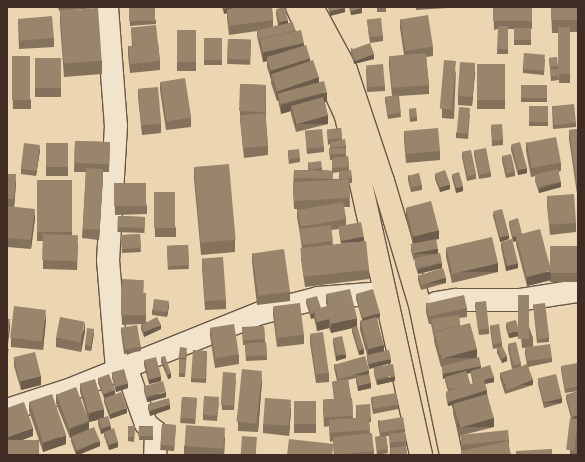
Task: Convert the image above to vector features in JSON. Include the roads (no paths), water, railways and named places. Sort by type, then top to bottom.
[{"type":"main road","points":[[297,7],[346,116],[383,293],[421,455]]},
{"type":"main road","points":[[312,7],[346,70],[420,305],[451,455]]},
{"type":"street","points":[[107,7],[116,126],[108,260],[122,369],[146,424],[156,432],[155,455]]},
{"type":"street","points":[[420,305],[456,300],[519,300],[578,291]]},
{"type":"street","points":[[7,410],[122,369],[262,313],[318,298],[383,293]]}]
